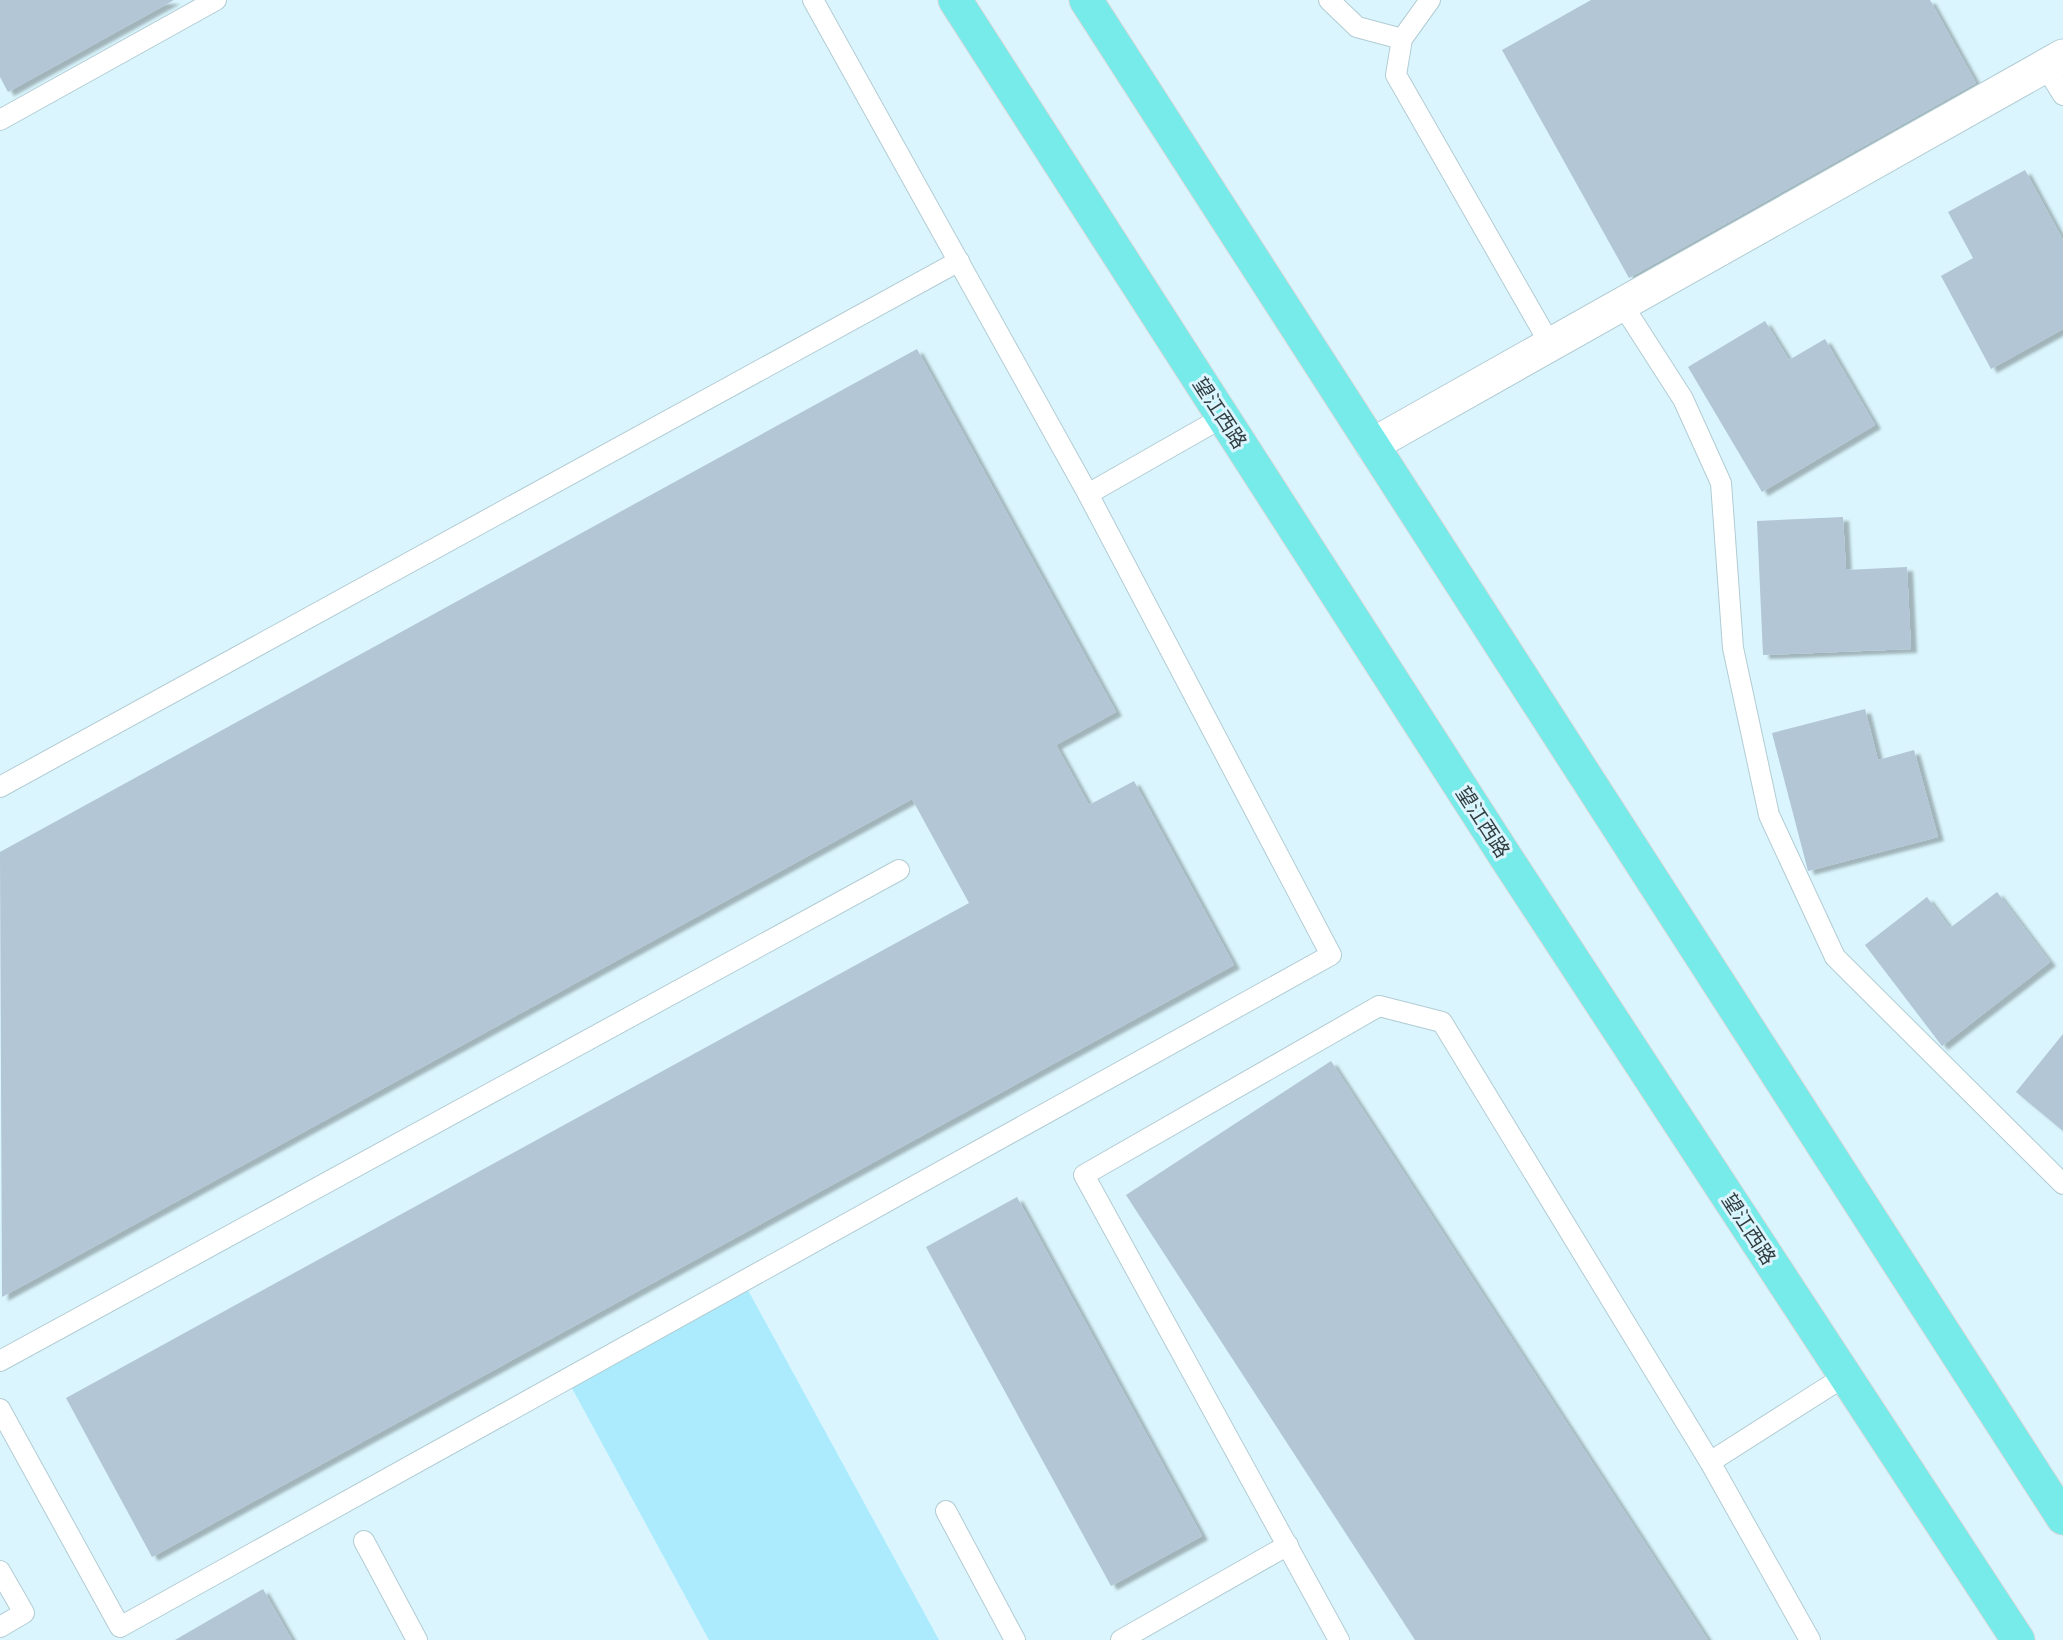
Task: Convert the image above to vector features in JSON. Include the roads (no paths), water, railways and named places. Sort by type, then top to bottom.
[{"type":"main road","name":"望江西路","points":[[955,0],[1507,859],[2018,1640]]},
{"type":"main road","points":[[1086,0],[2063,1518]]},
{"type":"street","points":[[1372,445],[2054,61]]},
{"type":"lane","points":[[0,120],[216,0]]},
{"type":"lane","points":[[0,1409],[120,1627],[1331,955],[1088,494],[813,0]]},
{"type":"lane","points":[[1329,0],[1357,27],[1402,39]]},
{"type":"lane","points":[[1430,0],[1402,39],[1396,75],[1550,344]]},
{"type":"lane","points":[[2054,61],[2063,94]]},
{"type":"lane","points":[[0,787],[959,261]]},
{"type":"lane","points":[[1622,304],[1683,399],[1721,483],[1733,648],[1769,815],[1835,957],[2063,1184]]},
{"type":"lane","points":[[1088,494],[1223,417]]},
{"type":"lane","points":[[0,1361],[899,870]]},
{"type":"lane","points":[[1339,1640],[1084,1175],[1379,1006],[1442,1022],[1710,1462],[1810,1640]]},
{"type":"lane","points":[[1710,1462],[1845,1376]]},
{"type":"lane","points":[[946,1511],[1015,1640]]},
{"type":"lane","points":[[364,1541],[417,1640]]},
{"type":"lane","points":[[1121,1640],[1288,1545]]},
{"type":"lane","points":[[0,1571],[24,1613],[0,1627]]}]
